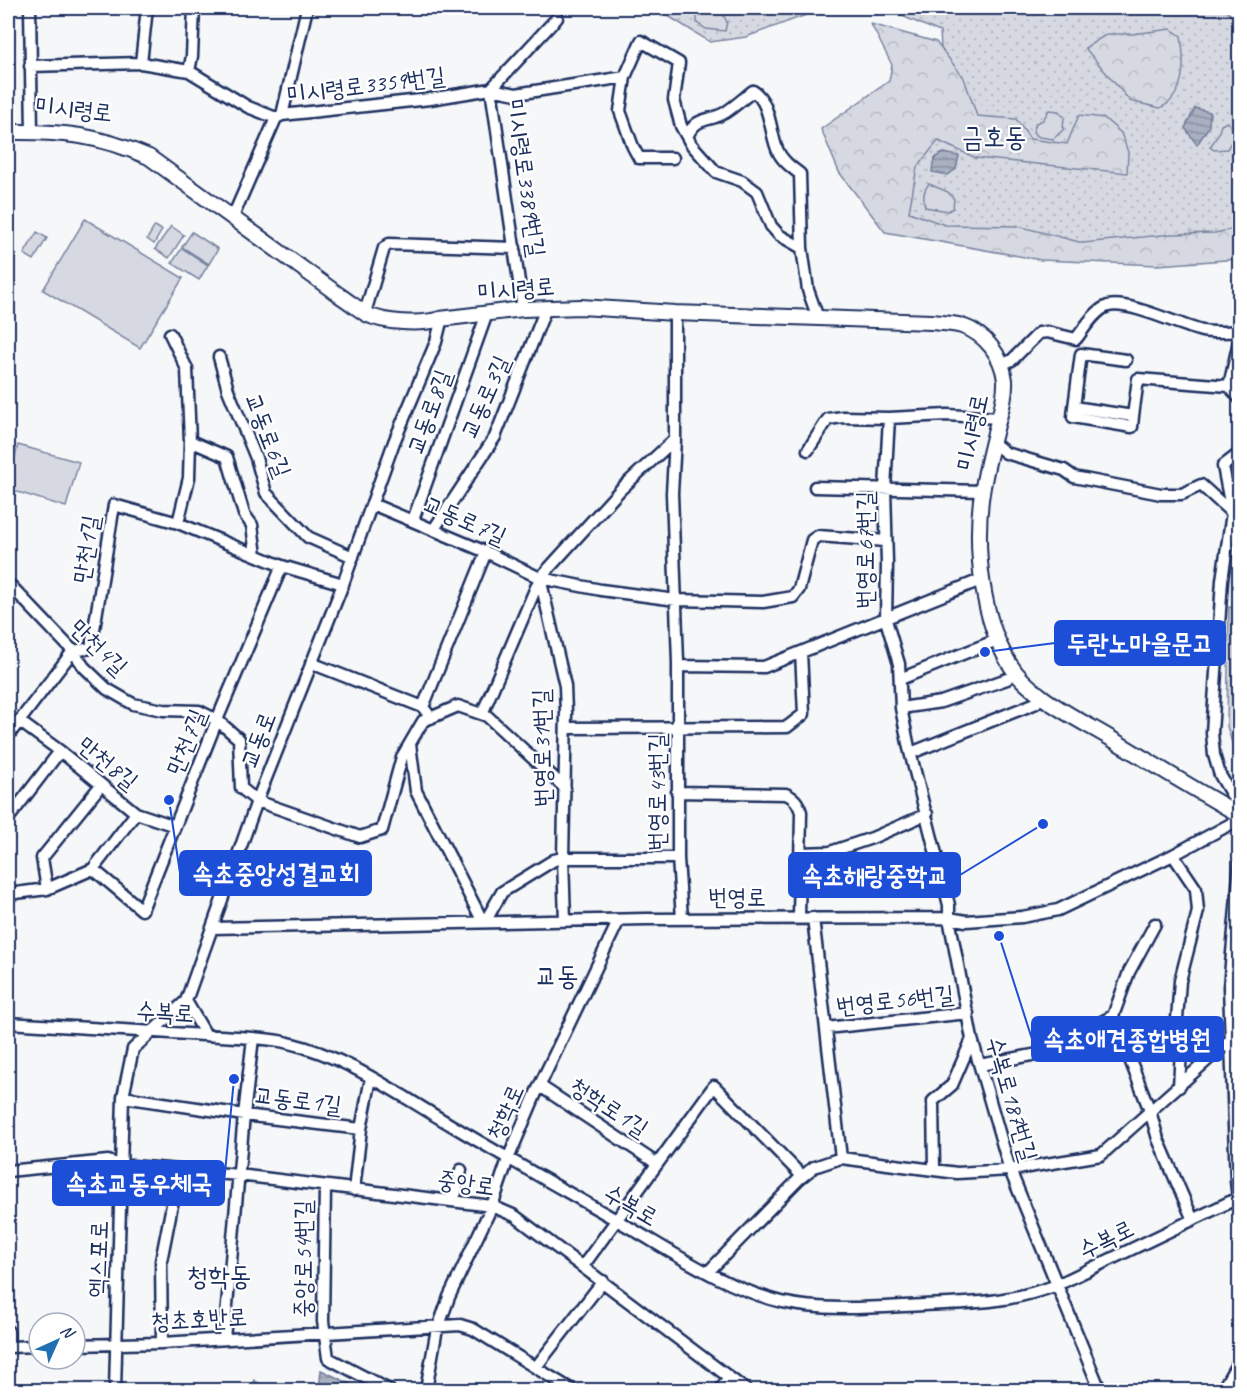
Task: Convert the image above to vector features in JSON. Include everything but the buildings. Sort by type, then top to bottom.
[{"type":"main road","name":"미시령로","points":[[8,132],[53,125],[97,129],[126,138],[153,152],[368,314],[377,318],[419,323],[429,323],[440,319]]},
{"type":"main road","name":"미시령로","points":[[8,126],[31,129]]},
{"type":"main road","name":"미시령로","points":[[234,214],[367,306],[394,316],[440,319],[524,309],[581,307],[675,313],[931,322],[962,326],[975,332],[996,353],[1005,382],[1004,399],[983,491],[979,531],[980,556],[989,613],[998,640],[1010,664],[1022,680],[1036,692],[1239,817]]},
{"type":"street","points":[[30,8],[31,129]]},
{"type":"street","points":[[141,63],[147,8]]},
{"type":"street","points":[[189,71],[192,56],[194,8]]},
{"type":"street","points":[[30,66],[141,63],[189,71],[248,107],[279,116],[307,8]]},
{"type":"street","points":[[491,89],[556,18]]},
{"type":"street","points":[[673,158],[639,158],[620,111],[625,77],[642,41],[679,63],[674,100],[681,126],[687,137],[716,172],[742,181],[757,192],[771,226],[779,235],[802,248]]},
{"type":"street","name":"미시령로3359번길","points":[[234,214],[279,116],[430,99],[491,89],[516,94],[625,77]]},
{"type":"street","name":"미시령로3389번길","points":[[491,89],[524,309]]},
{"type":"street","points":[[687,137],[692,126],[698,122],[724,113],[753,91],[758,94],[764,104],[777,151],[787,164],[800,174],[802,248],[808,290],[818,318]]},
{"type":"street","points":[[367,306],[384,248],[389,244],[515,248]]},
{"type":"street","points":[[1001,364],[1012,360],[1039,333],[1047,332],[1076,339],[1090,320],[1108,306],[1128,306],[1205,332],[1239,331]]},
{"type":"street","name":"교동로3길","points":[[434,529],[495,437],[546,308]]},
{"type":"street","name":"번영로43번길","points":[[675,313],[675,439],[672,493],[678,666],[678,858],[682,919]]},
{"type":"street","name":"교동로","points":[[121,1165],[123,1097],[132,1049],[186,1001],[257,801],[343,584],[394,442],[436,342],[440,319]]},
{"type":"street","name":"교동로8길","points":[[413,520],[485,319]]},
{"type":"street","points":[[170,334],[187,369],[189,478],[178,523]]},
{"type":"street","points":[[1228,386],[1239,337]]},
{"type":"street","points":[[1126,360],[1081,354],[1074,406],[1133,416],[1138,380],[1228,386],[1239,399]]},
{"type":"street","name":"교동로6길","points":[[219,357],[228,390],[256,458],[266,493],[308,537],[353,557]]},
{"type":"street","points":[[808,450],[828,419],[947,415],[999,418]]},
{"type":"street","name":"번영로67번길","points":[[889,418],[885,488],[886,620],[899,664],[901,708],[949,905],[949,918]]},
{"type":"street","points":[[482,714],[540,578],[621,489],[675,439]]},
{"type":"street","points":[[190,441],[227,457],[244,514],[252,525],[256,555]]},
{"type":"street","points":[[993,443],[1006,453],[1064,470],[1074,477],[1161,494],[1182,494],[1201,485],[1232,513]]},
{"type":"street","points":[[1232,513],[1223,466],[1239,453]]},
{"type":"street","points":[[815,487],[983,491]]},
{"type":"street","points":[[1239,491],[1236,494],[1232,513],[1222,580],[1212,733],[1214,755],[1220,775],[1239,809]]},
{"type":"street","name":"교동로7길","points":[[372,504],[434,529],[540,578],[601,590],[676,600],[763,602],[793,597],[799,589],[812,540],[818,536],[886,541]]},
{"type":"street","name":"만천1길","points":[[8,736],[72,651],[91,648],[114,505],[178,523],[282,566],[343,584]]},
{"type":"street","points":[[427,720],[423,707],[486,552]]},
{"type":"street","name":"만천7길","points":[[93,869],[142,909],[217,720],[282,566]]},
{"type":"street","name":"번영로31번길","points":[[540,578],[565,686],[563,858],[565,921]]},
{"type":"street","points":[[678,666],[764,667],[886,620],[983,579]]},
{"type":"street","name":"만천4길","points":[[11,586],[84,667],[107,689],[133,704],[163,710],[199,711],[217,720],[239,739],[241,788],[257,801]]},
{"type":"street","points":[[900,679],[998,640]]},
{"type":"street","points":[[566,728],[787,727],[804,714],[801,652]]},
{"type":"street","points":[[310,663],[423,707]]},
{"type":"street","points":[[901,708],[941,702],[1007,679]]},
{"type":"street","points":[[911,753],[1036,703]]},
{"type":"street","points":[[257,801],[360,837],[382,830],[402,757],[410,743],[427,720],[458,705],[487,716],[565,788]]},
{"type":"street","name":"만천8길","points":[[19,721],[136,813],[175,826]]},
{"type":"street","points":[[410,743],[416,791],[484,922]]},
{"type":"street","points":[[8,819],[60,751]]},
{"type":"street","points":[[47,889],[42,858],[101,785]]},
{"type":"street","points":[[677,792],[786,794],[798,803],[801,812],[799,918]]},
{"type":"street","points":[[8,894],[47,889],[93,869],[136,813]]},
{"type":"street","points":[[800,854],[830,852],[872,838],[927,814]]},
{"type":"street","name":"번영로","points":[[212,928],[682,919],[949,918],[966,921],[1022,917],[1058,910],[1173,855],[1239,817]]},
{"type":"street","points":[[1173,855],[1196,889],[1198,911],[1180,981],[1177,1019],[1181,1049],[1179,1086]]},
{"type":"street","points":[[484,922],[502,892],[554,860],[563,858],[678,858]]},
{"type":"street","points":[[1239,863],[1230,978],[1230,1040],[1239,1215]]},
{"type":"street","name":"번영로56번길","points":[[813,918],[841,1158]]},
{"type":"street","name":"수복로187번길","points":[[949,918],[972,1039],[1010,1170],[1100,1390]]},
{"type":"street","name":"청학로","points":[[440,1326],[449,1297],[492,1206],[508,1159],[540,1086],[619,920]]},
{"type":"street","points":[[1155,924],[1129,972],[1113,1016],[1150,1111],[1158,1139],[1193,1220]]},
{"type":"street","points":[[186,1001],[206,1035]]},
{"type":"street","name":"번영로56번길","points":[[826,1028],[968,1013]]},
{"type":"street","points":[[980,1065],[1043,1053],[1113,1016]]},
{"type":"street","name":"수복로","points":[[8,1023],[253,1038],[289,1042],[323,1054],[371,1078],[508,1159],[708,1272],[746,1292],[785,1302],[823,1306],[875,1307],[994,1302],[1029,1296],[1057,1286],[1239,1197]]},
{"type":"street","points":[[224,1339],[253,1038]]},
{"type":"street","points":[[934,1169],[933,1101],[952,1085],[972,1039]]},
{"type":"street","points":[[708,1272],[802,1176],[814,1167],[841,1158],[957,1173],[1010,1170],[1101,1155],[1230,1040]]},
{"type":"street","points":[[354,1190],[361,1129],[371,1078]]},
{"type":"street","name":"청학로1길","points":[[540,1086],[656,1163]]},
{"type":"street","points":[[583,1266],[714,1086],[802,1176]]},
{"type":"street","name":"교동로1길","points":[[123,1097],[361,1129]]},
{"type":"street","name":"중앙로","points":[[8,1171],[108,1161],[121,1165],[239,1175],[492,1206],[514,1216],[746,1390]]},
{"type":"street","name":"중앙로","points":[[8,1178],[121,1165]]},
{"type":"street","name":"엑스포로","points":[[115,1390],[121,1165]]},
{"type":"street","points":[[162,1343],[160,1261],[179,1170]]},
{"type":"street","points":[[450,1201],[456,1193],[461,1170]]},
{"type":"street","name":"중앙로54번길","points":[[324,1332],[325,1187]]},
{"type":"street","points":[[536,1367],[603,1281]]},
{"type":"street","name":"청초호반로","points":[[87,1345],[162,1343],[459,1325],[473,1329],[572,1390]]},
{"type":"street","points":[[426,1390],[436,1334],[440,1326]]},
{"type":"street","points":[[8,1331],[8,1347],[27,1346]]},
{"type":"street","points":[[324,1332],[328,1358],[389,1390]]},
{"type":"street","points":[[1222,1390],[1239,1359]]},
{"type":"street","points":[[720,1390],[729,1378]]},
{"type":"green space","points":[[664,8],[825,8],[746,37],[710,42],[665,14]]},
{"type":"green space","points":[[883,8],[1224,8],[1239,24],[1239,241],[1084,251],[950,232],[904,214],[942,63],[940,32]]},
{"type":"green space","points":[[705,10],[722,13],[727,22],[725,31],[706,29],[697,23],[697,15]]},
{"type":"green space","points":[[871,24],[936,42],[964,78],[977,116],[1016,119],[1030,139],[1067,144],[1079,115],[1104,118],[1121,133],[1128,152],[1127,173],[976,158],[938,141],[917,167],[909,212],[945,225],[1018,226],[1083,243],[1172,234],[1215,233],[1239,228],[1239,259],[1158,265],[1041,260],[885,232],[839,172],[821,129],[889,81],[892,65]]},
{"type":"green space","points":[[1171,29],[1181,36],[1182,77],[1177,92],[1167,104],[1160,108],[1130,101],[1085,48],[1107,34],[1132,34]]},
{"type":"green space","points":[[1049,110],[1058,111],[1064,117],[1063,130],[1053,139],[1039,137],[1033,132],[1036,123],[1043,120]]},
{"type":"green space","points":[[1227,122],[1234,132],[1232,141],[1227,149],[1214,150],[1210,147],[1221,125]]},
{"type":"green space","points":[[1239,130],[1239,177],[1234,161]]},
{"type":"green space","points":[[929,184],[948,192],[954,199],[953,208],[948,211],[925,207],[924,195]]},
{"type":"green space","points":[[85,219],[183,278],[140,348],[43,290]]},
{"type":"green space","points":[[155,226],[162,230],[154,244],[147,239]]},
{"type":"green space","points":[[171,226],[184,235],[169,258],[155,249]]},
{"type":"green space","points":[[37,232],[47,238],[34,260],[24,254]]},
{"type":"green space","points":[[192,232],[218,249],[209,264],[182,247]]},
{"type":"green space","points":[[182,248],[208,265],[199,280],[172,263]]},
{"type":"green space","points":[[18,445],[79,462],[66,507],[8,489]]},
{"type":"green space","points":[[1229,607],[1239,609],[1239,757],[1234,750],[1227,726]]},
{"type":"water","points":[[1195,108],[1210,112],[1209,126],[1197,145],[1185,128]]},
{"type":"water","points":[[944,153],[959,156],[956,169],[948,175],[932,172],[934,160]]},
{"type":"water","points":[[321,1370],[363,1390],[319,1390]]},
{"type":"water","points":[[254,1380],[260,1384],[284,1387],[283,1390],[241,1390],[241,1387],[253,1387]]},
{"type":"place","name":"두란노마을문고","points":[[985,652]]},
{"type":"place","name":"속초중앙성결교회","points":[[169,800]]},
{"type":"place","name":"속초해랑중학교","points":[[1043,824]]},
{"type":"place","name":"속초애견종합병원","points":[[999,936]]},
{"type":"place","name":"속초교동우체국","points":[[234,1079]]},
{"type":"district","name":"금호동","points":[[994,137]]},
{"type":"district","name":"교동","points":[[557,976]]},
{"type":"district","name":"청학동","points":[[219,1276]]}]
